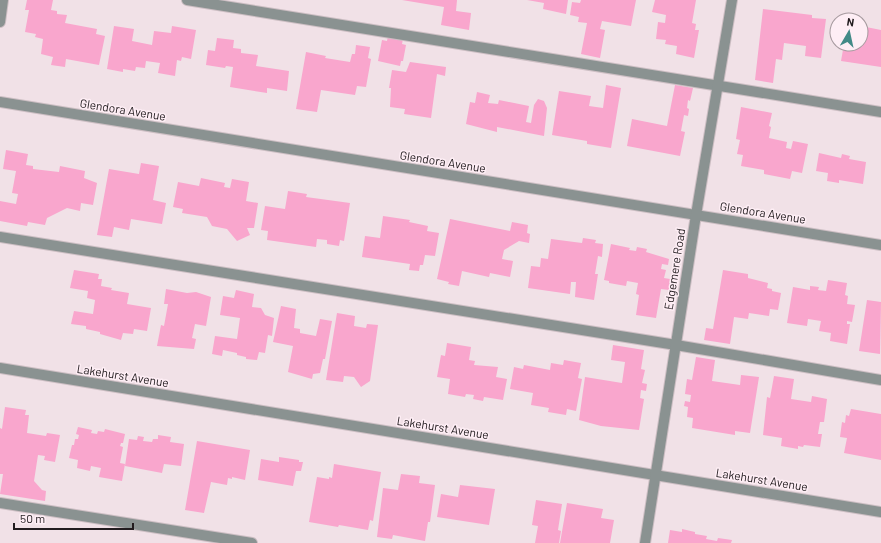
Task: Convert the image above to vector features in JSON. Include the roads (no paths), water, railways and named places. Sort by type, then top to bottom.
[{"type":"street","points":[[0,22],[3,0]]},
{"type":"street","points":[[187,0],[881,112]]},
{"type":"street","name":"Edgemere Road","points":[[645,543],[696,215],[732,0]]},
{"type":"street","name":"Glendora Avenue","points":[[0,102],[881,245]]},
{"type":"street","points":[[0,237],[676,345],[881,380]]},
{"type":"street","name":"Lakehurst Avenue","points":[[0,368],[881,512]]},
{"type":"street","points":[[0,503],[252,543]]}]
